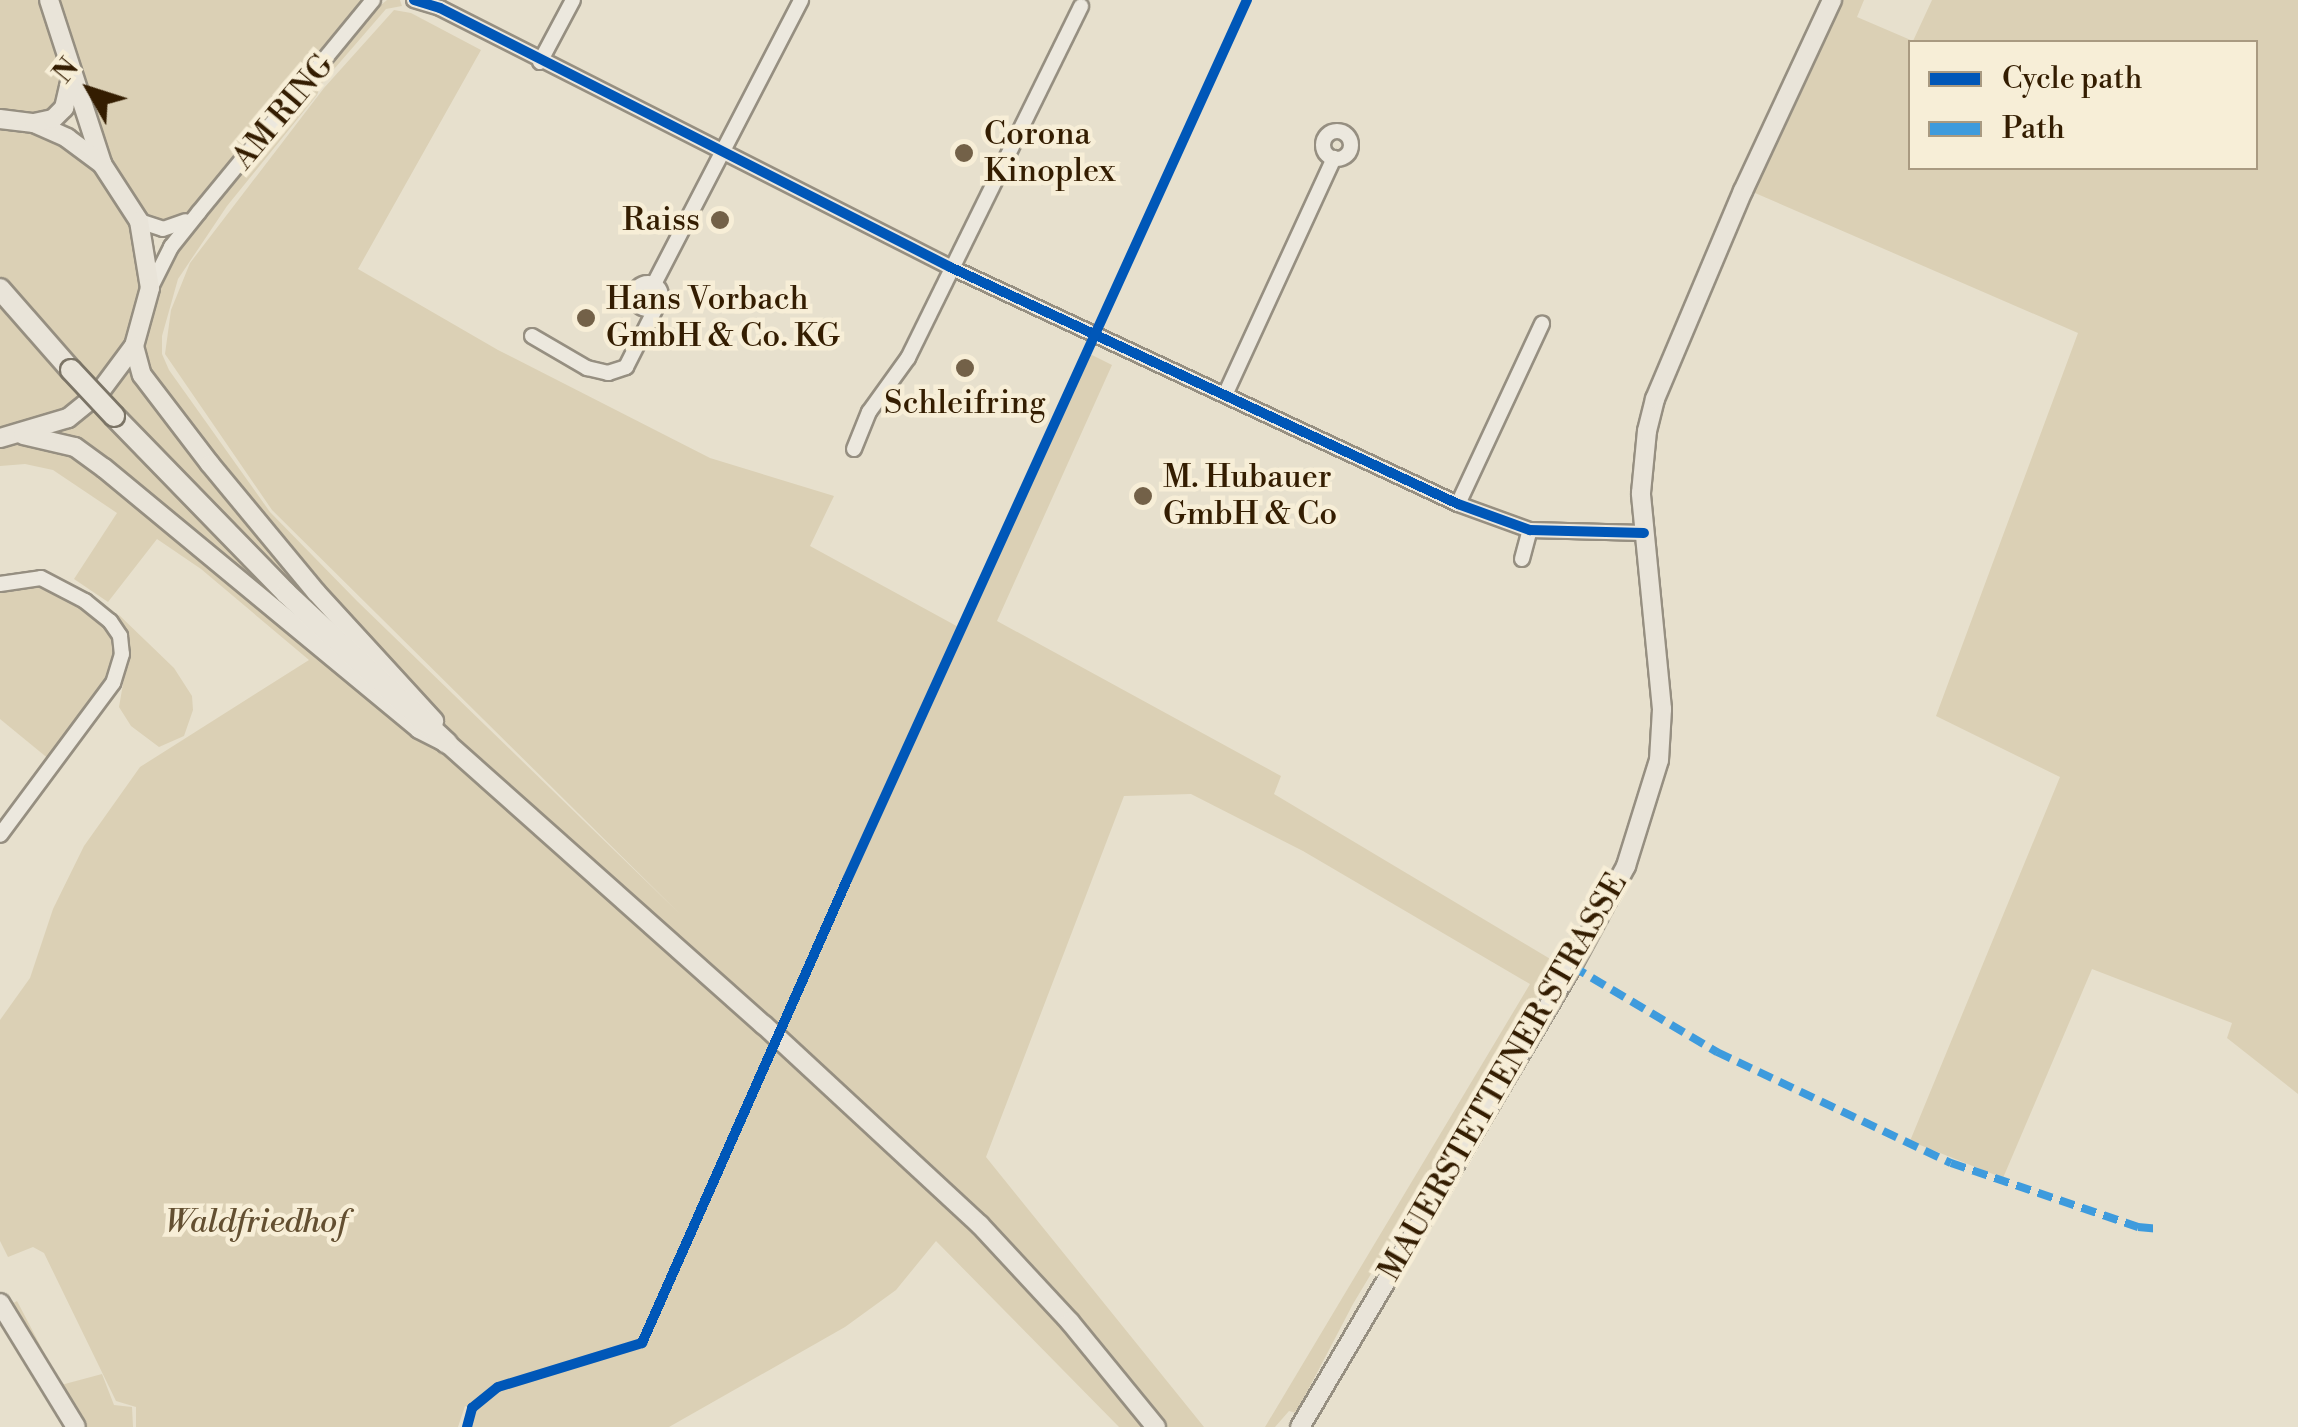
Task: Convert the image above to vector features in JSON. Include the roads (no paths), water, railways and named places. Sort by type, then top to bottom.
[{"type":"highway","points":[[0,289],[114,416],[274,581],[447,743]]},
{"type":"main road","points":[[0,438],[23,435],[83,408],[119,371],[134,346],[150,288],[139,222],[102,164],[49,0]]},
{"type":"main road","name":"MAUERSTETTENER STRASSE","points":[[1300,1427],[1572,966],[1626,866],[1660,760],[1662,709],[1641,468],[1656,399],[1743,191],[1832,0]]},
{"type":"main road","points":[[34,123],[53,119],[64,108],[71,77]]},
{"type":"main road","points":[[0,119],[34,123],[68,138],[102,164]]},
{"type":"main road","points":[[134,346],[142,375],[198,450],[316,592],[431,716],[447,743]]},
{"type":"main road","points":[[23,435],[75,447],[104,468],[419,729],[447,743],[966,1212],[1070,1322],[1156,1427]]},
{"type":"main road","points":[[0,1303],[76,1427]]},
{"type":"street","name":"AM RING","points":[[150,288],[171,247],[199,212],[370,6],[382,0]]},
{"type":"street","points":[[414,0],[436,4],[540,62],[950,267],[1458,504],[1530,530],[1644,534]]},
{"type":"street","points":[[540,62],[573,0]]},
{"type":"street","points":[[654,284],[801,0]]},
{"type":"street","points":[[854,449],[870,412],[898,378],[1081,6]]},
{"type":"street","points":[[1224,395],[1334,158]]},
{"type":"street","points":[[139,222],[172,229],[199,212]]},
{"type":"street","points":[[654,284],[639,286],[635,298],[642,308],[658,304]]},
{"type":"street","points":[[532,336],[587,368],[608,373],[626,367],[658,304],[661,295],[654,284]]},
{"type":"street","points":[[1458,504],[1542,324]]},
{"type":"street","points":[[1522,559],[1530,530]]},
{"type":"street","points":[[0,584],[41,578],[85,601],[110,621],[122,654],[113,683],[0,836]]},
{"type":"place","name":"Corona Kinoplex","points":[[964,153]]},
{"type":"place","name":"Raiss","points":[[720,220]]},
{"type":"place","name":"Hans Vorbach GmbH & Co. KG","points":[[586,318]]},
{"type":"place","name":"Schleifring","points":[[965,368]]},
{"type":"place","name":"M. Hubauer GmbH & Co","points":[[1143,496]]},
{"type":"park label","name":"Waldfriedhof","points":[[256,1222]]}]
